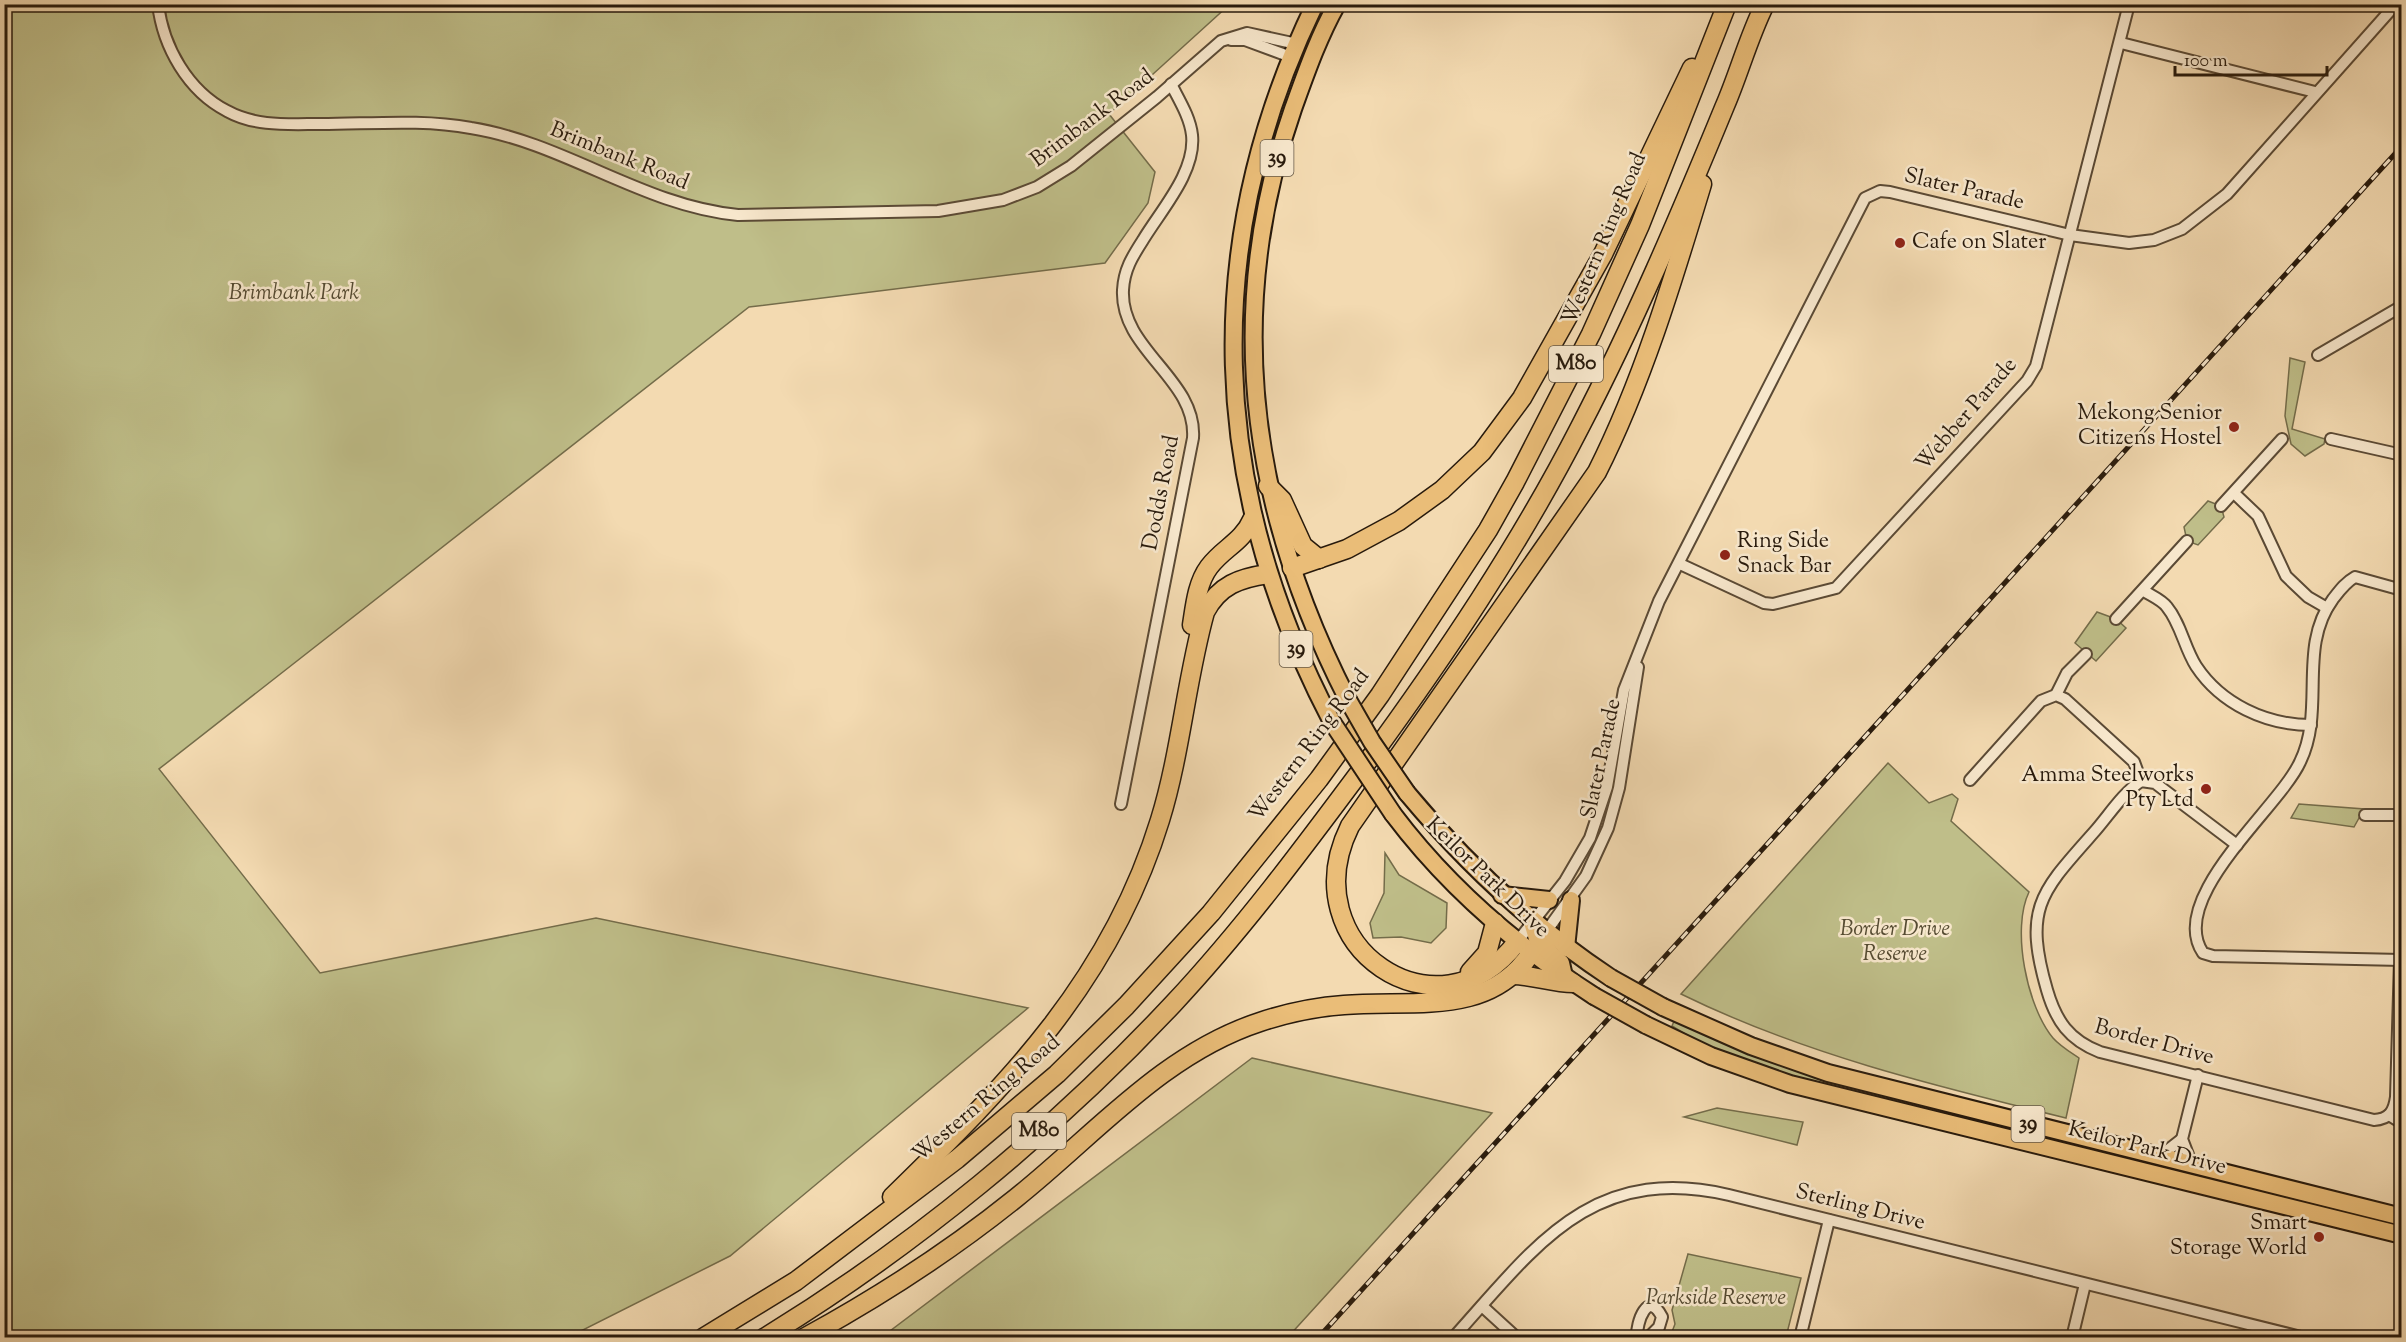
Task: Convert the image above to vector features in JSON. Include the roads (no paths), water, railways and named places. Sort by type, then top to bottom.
[{"type":"highway","name":"M80","points":[[764,1338],[845,1285],[933,1221],[1030,1140],[1174,1003],[1278,883],[1440,661],[1482,598],[1549,487],[1646,290],[1726,105],[1765,4]]},
{"type":"highway","points":[[1292,567],[1362,542],[1417,510],[1469,466],[1504,425],[1531,382],[1603,254],[1679,91],[1726,7]]},
{"type":"highway","name":"Western Ring Road","points":[[703,1338],[796,1281],[1009,1117],[1057,1074],[1126,1006],[1211,913],[1319,779],[1380,695],[1488,530],[1565,386],[1640,225],[1726,7]]},
{"type":"highway","points":[[1533,942],[1488,969],[1459,981],[1434,984],[1411,981],[1380,968],[1362,951],[1344,923],[1337,900],[1335,879],[1341,846],[1350,826],[1597,472],[1622,418],[1683,247],[1726,105]]},
{"type":"highway","points":[[1268,486],[1282,500],[1303,546],[1319,559]]},
{"type":"highway","points":[[1180,734],[1189,642],[1201,583],[1211,565],[1245,534],[1253,518]]},
{"type":"highway","points":[[837,1250],[902,1187],[1044,1039],[1089,975],[1121,919],[1146,862],[1167,795],[1202,624],[1211,601],[1233,582],[1268,574]]},
{"type":"highway","points":[[1459,981],[1478,964],[1487,952],[1496,923]]},
{"type":"highway","points":[[804,1338],[904,1281],[944,1253],[1016,1198],[1156,1078],[1212,1041],[1261,1022],[1317,1008],[1455,1001],[1492,991],[1512,975],[1533,942]]},
{"type":"highway","points":[[1512,975],[1524,975],[1553,983],[1569,980]]},
{"type":"main road","name":"Keilor Park Drive","points":[[1315,4],[1294,50],[1258,149],[1244,215],[1235,296],[1234,388],[1238,433],[1253,518],[1268,574],[1300,660],[1332,722],[1392,814],[1440,870],[1496,923],[1533,942],[1566,948],[1611,978],[1663,1007],[1751,1046],[1828,1073],[2402,1217]]},
{"type":"main road","name":"Keilor Park Drive","points":[[1337,4],[1314,49],[1280,149],[1263,221],[1255,293],[1254,378],[1259,431],[1268,486],[1292,567],[1317,635],[1348,700],[1407,793],[1462,857],[1532,922],[1533,942],[1569,980],[1646,1025],[1711,1056],[1790,1084],[2402,1235]]},
{"type":"main road","points":[[1294,50],[1314,49]]},
{"type":"main road","points":[[1268,574],[1292,567]]},
{"type":"main road","points":[[1502,896],[1549,900]]},
{"type":"main road","points":[[1566,948],[1571,900]]},
{"type":"street","name":"Brimbank Road","points":[[158,4],[166,38],[183,71],[207,98],[237,116],[270,124],[433,124],[489,131],[541,147],[665,200],[706,211],[738,215],[938,211],[1003,200],[1037,187],[1062,172],[1172,84],[1221,41],[1247,33],[1294,50]]},
{"type":"street","name":"Webber Parade","points":[[1680,564],[1764,603],[1773,604],[1836,588],[2027,381],[2036,366],[2121,43],[2129,4]]},
{"type":"street","name":"Slater Parade","points":[[1533,942],[1532,922],[1577,863],[1595,827],[1607,787],[1624,690],[1639,658],[1659,601],[1680,564],[1865,198],[1880,191],[1890,192],[2070,235],[2129,243],[2154,240],[2182,229],[2227,194],[2396,4]]},
{"type":"street","points":[[2121,43],[2315,93]]},
{"type":"street","name":"Dodds Road","points":[[1121,804],[1193,438],[1191,416],[1181,395],[1135,335],[1124,314],[1123,303],[1124,281],[1129,262],[1181,178],[1189,160],[1192,141],[1190,125],[1172,84]]},
{"type":"street","points":[[2318,355],[2402,306]]},
{"type":"street","points":[[2330,438],[2402,455]]},
{"type":"street","points":[[2221,506],[2235,494],[2282,439]]},
{"type":"street","points":[[2235,494],[2258,516],[2286,576],[2308,597],[2327,608]]},
{"type":"street","points":[[2116,619],[2144,591],[2187,541]]},
{"type":"street","points":[[2402,590],[2355,577],[2348,580],[2327,608],[2319,622],[2312,662],[2312,725],[2307,745],[2295,771],[2221,865],[2201,905],[2195,934],[2203,953],[2213,956],[2401,960],[2399,1060],[2395,1106],[2390,1115],[2402,1123]]},
{"type":"street","points":[[2144,591],[2167,605],[2196,665],[2207,681],[2229,700],[2261,717],[2312,725]]},
{"type":"street","points":[[1970,780],[2041,701],[2056,695],[2067,673],[2086,654]]},
{"type":"street","name":"Slater Parade","points":[[1533,942],[1571,900],[1592,865],[1613,814],[1636,690],[1639,658]]},
{"type":"street","points":[[2056,695],[2065,699],[2134,762],[2141,781],[2155,783],[2237,845]]},
{"type":"street","name":"Border Drive","points":[[2141,781],[2059,872],[2046,892],[2038,912],[2035,932],[2037,956],[2052,1010],[2070,1037],[2100,1052],[2374,1120],[2384,1119],[2390,1115]]},
{"type":"street","points":[[2365,814],[2402,815]]},
{"type":"street","points":[[2192,1165],[2182,1139],[2198,1076]]},
{"type":"street","points":[[2159,1157],[2182,1139]]},
{"type":"street","name":"Sterling Drive","points":[[1453,1338],[1535,1247],[1559,1226],[1596,1204],[1628,1194],[1661,1189],[1704,1190],[2305,1338]]},
{"type":"street","points":[[1800,1338],[1828,1220]]},
{"type":"street","points":[[2072,1338],[2085,1284]]},
{"type":"street","points":[[1482,1306],[1517,1338]]},
{"type":"street","points":[[1637,1338],[1639,1316],[1644,1309],[1651,1307],[1656,1308],[1662,1317],[1659,1327],[1648,1338]]},
{"type":"railway","points":[[1318,1338],[2402,146]]},
{"type":"place","name":"Cafe on Slater","points":[[1900,243]]},
{"type":"place","name":"Mekong Senior Citizens Hostel","points":[[2234,427]]},
{"type":"place","name":"Ring Side Snack Bar","points":[[1725,555]]},
{"type":"place","name":"Amma Steelworks Pty Ltd","points":[[2206,789]]},
{"type":"place","name":"Smart Storage World","points":[[2319,1237]]},
{"type":"park label","name":"Brimbank Park","points":[[294,294]]},
{"type":"park label","name":"Border Drive Reserve","points":[[1895,942]]},
{"type":"park label","name":"Parkside Reserve","points":[[1716,1299]]}]
